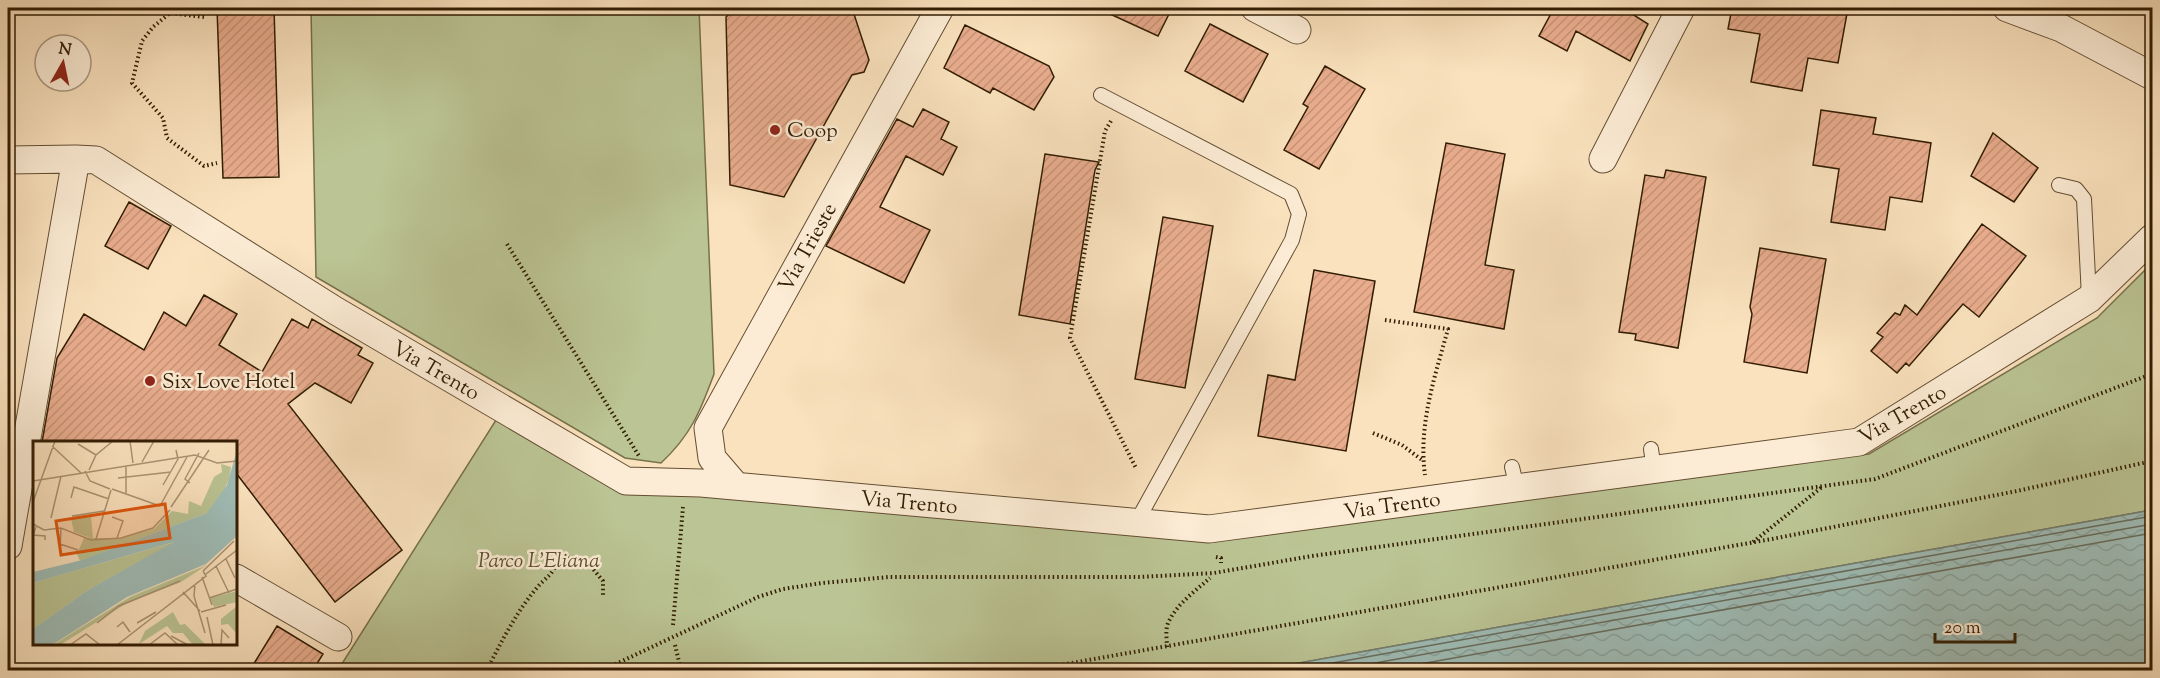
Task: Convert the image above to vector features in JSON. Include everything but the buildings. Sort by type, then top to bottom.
[{"type":"street","name":"Via Trieste","points":[[736,486],[712,458],[708,428],[940,8]]},
{"type":"street","points":[[1255,8],[1297,30]]},
{"type":"street","points":[[1603,159],[1681,8]]},
{"type":"street","points":[[2007,8],[2061,14],[2152,76]]},
{"type":"street","points":[[8,546],[29,458],[76,159]]},
{"type":"street","name":"Via Trento","points":[[8,160],[96,160],[336,311],[626,481],[736,486],[1209,529],[1428,500],[1515,478],[1653,459],[1859,442],[2089,299],[2152,238]]},
{"type":"street","points":[[237,579],[338,637]]},
{"type":"lane","points":[[1101,95],[1291,194],[1299,214],[1292,240],[1136,523]]},
{"type":"lane","points":[[2059,185],[2076,189],[2084,199],[2089,299]]},
{"type":"path","points":[[279,11],[286,8]]},
{"type":"path","points":[[204,17],[170,13],[153,27],[142,41],[132,83],[163,118],[167,138],[204,166],[217,163]]},
{"type":"path","points":[[1120,104],[1105,131],[1070,338],[1136,468]]},
{"type":"path","points":[[507,244],[655,482]]},
{"type":"path","points":[[1384,320],[1448,329],[1428,401],[1423,460],[1428,500]]},
{"type":"path","points":[[1373,434],[1402,445],[1423,460]]},
{"type":"path","points":[[1032,670],[1752,543],[2006,494],[2152,461]]},
{"type":"path","points":[[673,625],[685,483]]},
{"type":"path","points":[[1752,543],[1822,487]]},
{"type":"path","points":[[487,670],[535,590],[554,571],[558,556],[584,558],[603,581],[603,595]]},
{"type":"path","points":[[1167,647],[1168,624],[1184,600],[1210,578]]},
{"type":"path","points":[[675,645],[681,670]]},
{"type":"green space","points":[[311,8],[699,8],[714,374],[694,422],[680,443],[661,463],[625,458],[316,277]]},
{"type":"green space","name":"Parco L'Eliana","points":[[2152,263],[2152,510],[1260,670],[338,670],[503,409],[626,481],[1209,529],[1869,454],[2097,318]]},
{"type":"water","points":[[2152,510],[2152,670],[1260,670]]},
{"type":"place","name":"Coop","points":[[775,130]]},
{"type":"place","name":"Six Love Hotel","points":[[150,381]]}]
